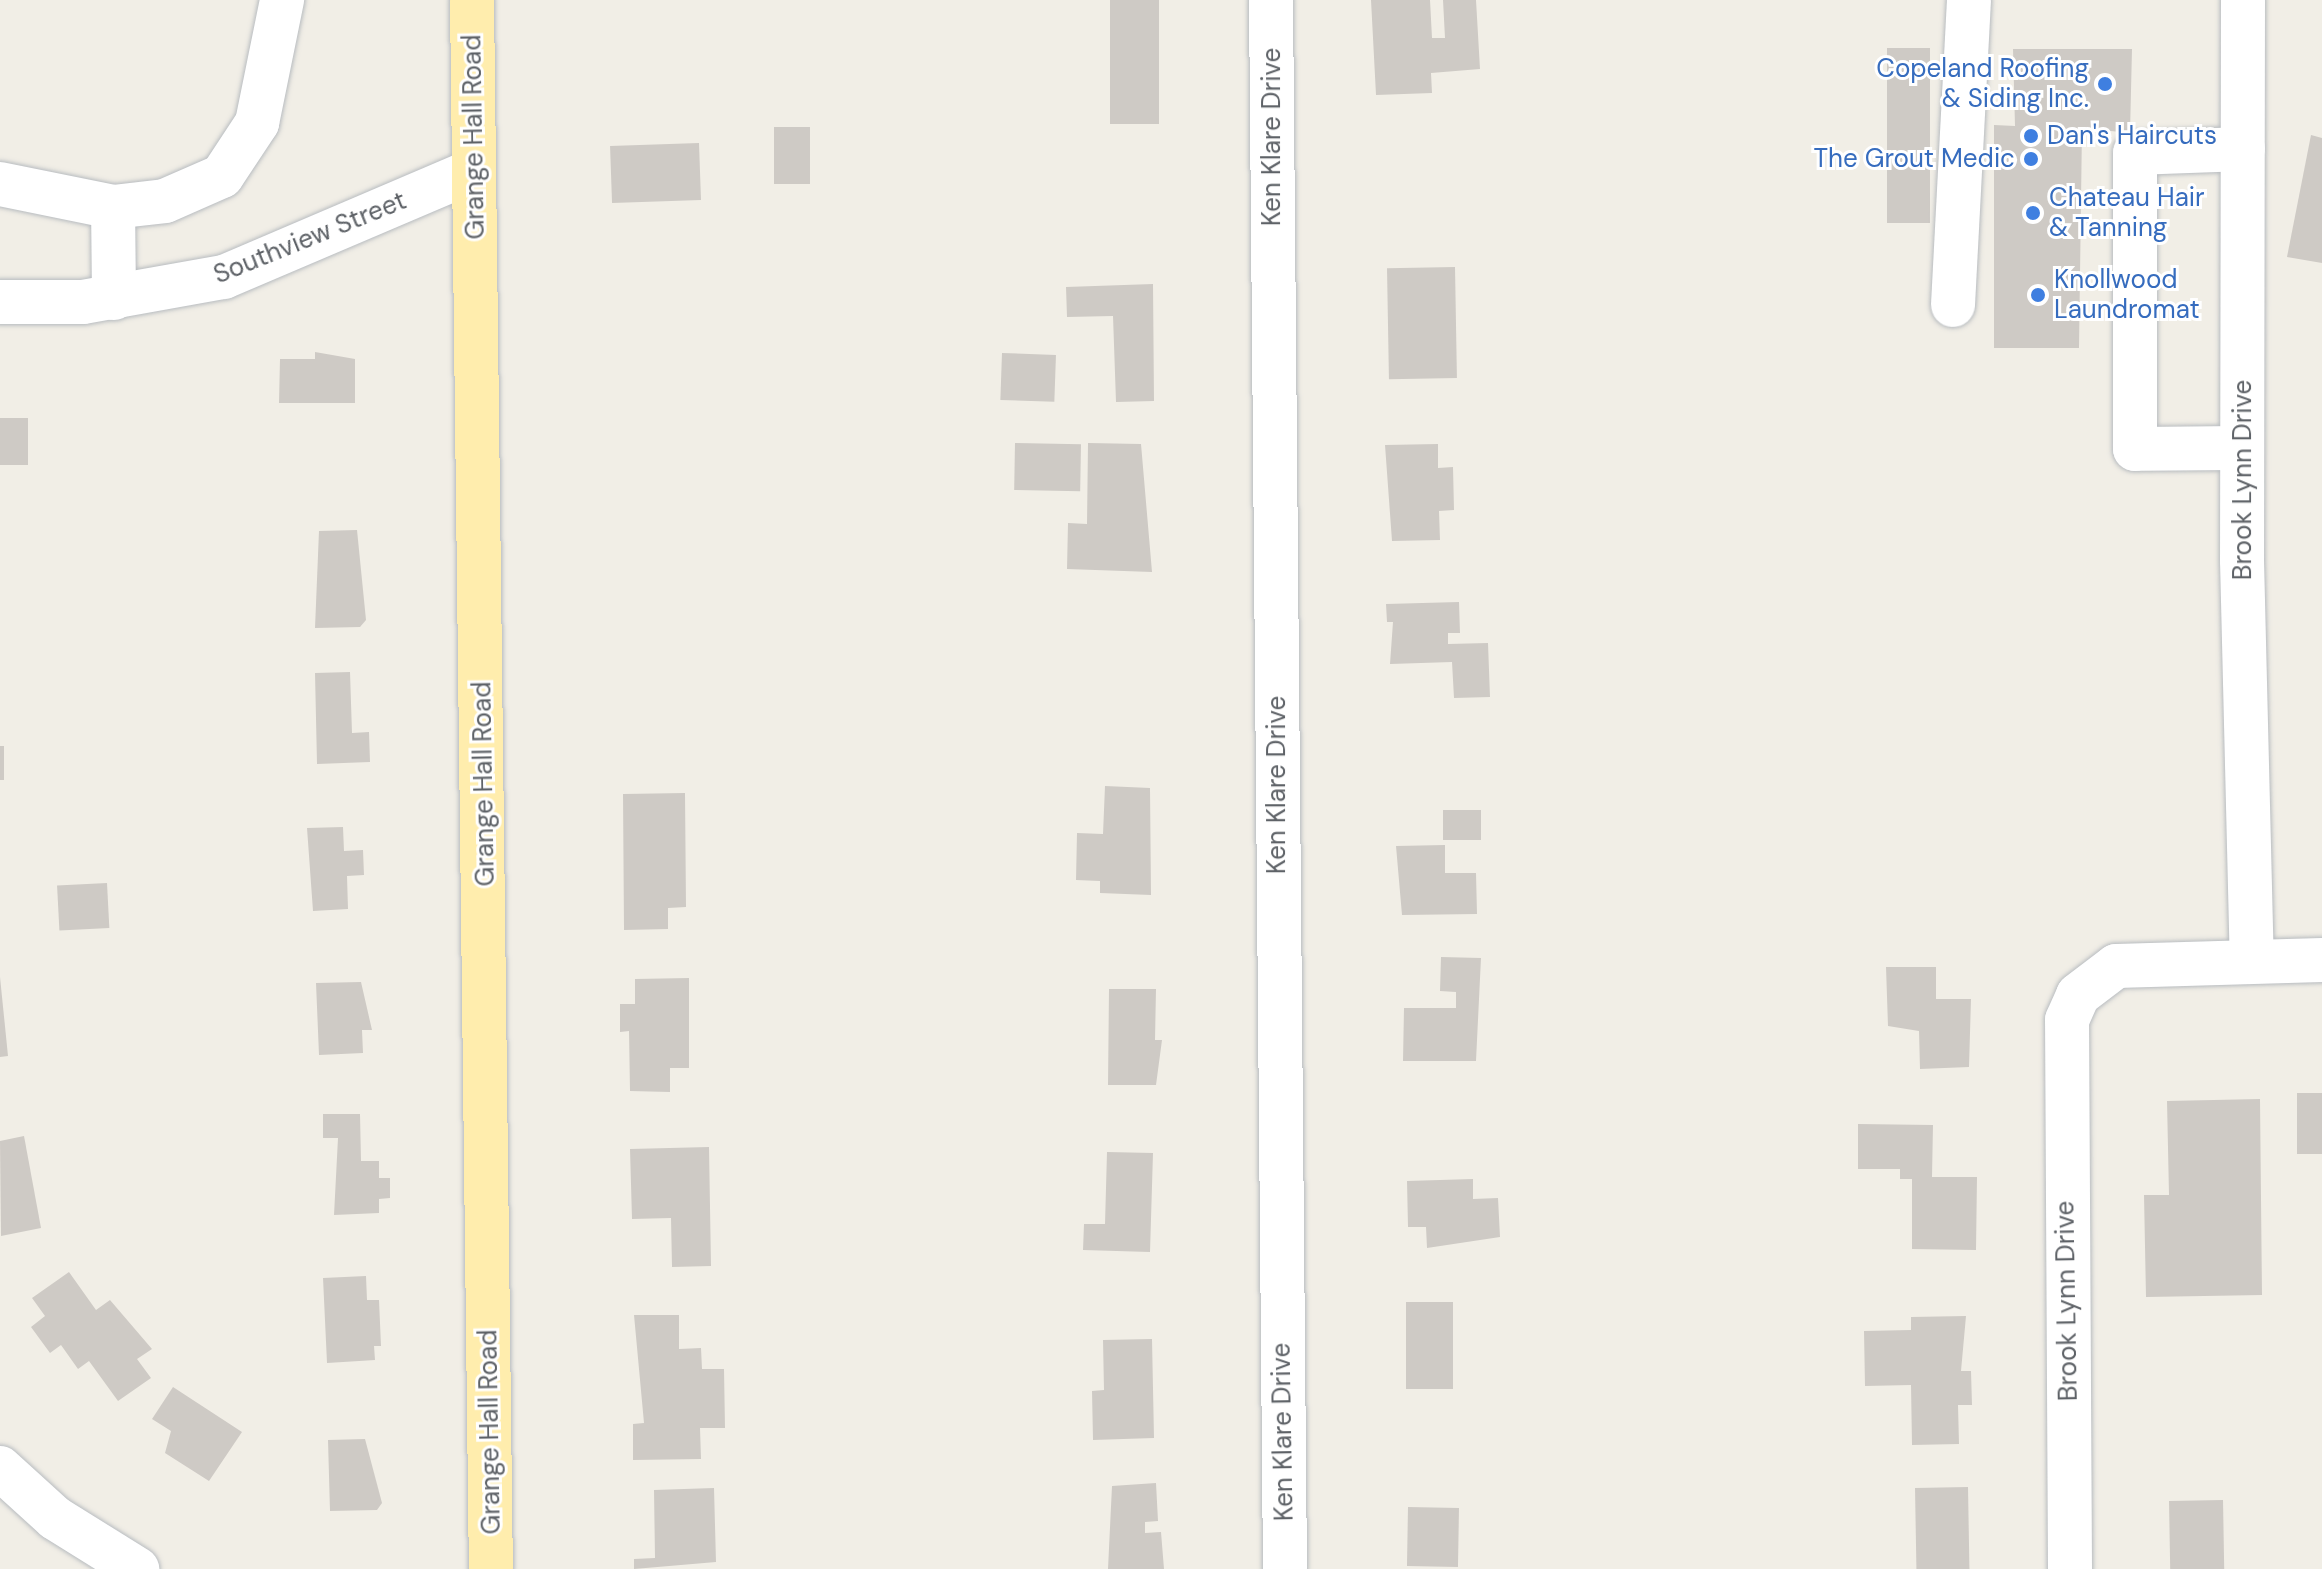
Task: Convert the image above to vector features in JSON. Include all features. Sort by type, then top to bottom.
[{"type":"main road","name":"Grange Hall Road","points":[[472,0],[491,1569]]},
{"type":"street","points":[[0,184],[113,207],[165,201],[222,176],[257,123],[282,0]]},
{"type":"street","name":"Ken Klare Drive","points":[[1271,0],[1285,1569]]},
{"type":"street","points":[[1953,305],[1969,0]]},
{"type":"street","name":"Brook Lynn Drive","points":[[2070,1569],[2064,1033],[2078,995],[2116,966],[2252,960],[2242,448],[2243,0]]},
{"type":"street","points":[[2242,448],[2135,449],[2135,153],[2243,149]]},
{"type":"street","name":"Southview Street","points":[[0,302],[114,298],[224,277],[473,171]]},
{"type":"street","points":[[113,207],[114,298]]},
{"type":"street","points":[[2252,960],[2322,960]]},
{"type":"street","points":[[0,1468],[55,1518],[137,1569]]},
{"type":"building","points":[[1110,0],[1159,0],[1159,124],[1110,124]]},
{"type":"building","points":[[1371,0],[1430,0],[1432,38],[1445,38],[1443,0],[1476,0],[1480,69],[1431,73],[1432,93],[1376,95]]},
{"type":"building","points":[[1887,48],[1930,48],[1930,223],[1887,223]]},
{"type":"building","points":[[2013,49],[2132,49],[2130,133],[2082,128],[2079,348],[1994,348],[1994,125],[2015,126]]},
{"type":"building","points":[[774,127],[810,127],[810,184],[774,184]]},
{"type":"building","points":[[2311,135],[2322,138],[2322,263],[2287,257]]},
{"type":"building","points":[[699,143],[701,200],[612,203],[610,146]]},
{"type":"building","points":[[1455,267],[1457,378],[1389,379],[1387,268]]},
{"type":"building","points":[[1153,284],[1154,401],[1116,402],[1113,316],[1067,317],[1066,287]]},
{"type":"building","points":[[315,352],[355,359],[355,403],[279,403],[280,359],[315,359]]},
{"type":"building","points":[[1002,353],[1056,355],[1054,402],[1000,400]]},
{"type":"building","points":[[0,418],[28,418],[28,465],[0,465]]},
{"type":"building","points":[[1015,443],[1081,444],[1080,491],[1014,490]]},
{"type":"building","points":[[1088,443],[1141,444],[1152,572],[1067,569],[1068,523],[1087,524]]},
{"type":"building","points":[[1438,444],[1438,468],[1453,467],[1454,510],[1439,511],[1440,540],[1392,541],[1385,445]]},
{"type":"building","points":[[357,530],[366,620],[360,627],[315,628],[319,531]]},
{"type":"building","points":[[1459,602],[1460,633],[1448,633],[1448,644],[1488,643],[1490,697],[1454,698],[1452,662],[1390,664],[1393,622],[1387,622],[1386,604]]},
{"type":"building","points":[[350,672],[352,733],[369,732],[370,762],[317,764],[315,673]]},
{"type":"building","points":[[0,746],[4,746],[4,780],[0,780]]},
{"type":"building","points":[[1105,786],[1150,788],[1151,895],[1100,893],[1100,881],[1076,880],[1077,833],[1103,834]]},
{"type":"building","points":[[685,793],[686,907],[668,908],[668,929],[624,930],[623,794]]},
{"type":"building","points":[[1443,810],[1481,810],[1481,840],[1443,840]]},
{"type":"building","points":[[343,827],[344,851],[363,850],[364,875],[347,876],[348,909],[313,911],[307,828]]},
{"type":"building","points":[[1445,845],[1445,873],[1476,873],[1477,914],[1402,915],[1396,846]]},
{"type":"building","points":[[107,883],[109,928],[59,931],[57,886]]},
{"type":"building","points":[[1441,957],[1481,958],[1476,1061],[1403,1061],[1404,1008],[1456,1008],[1456,992],[1440,991]]},
{"type":"building","points":[[1886,967],[1936,967],[1936,999],[1971,999],[1969,1067],[1920,1069],[1919,1031],[1888,1026]]},
{"type":"building","points":[[0,977],[8,1056],[0,1057]]},
{"type":"building","points":[[689,978],[689,1068],[670,1068],[670,1092],[630,1091],[629,1031],[620,1032],[620,1004],[635,1004],[635,979]]},
{"type":"building","points":[[361,982],[372,1030],[362,1030],[363,1053],[319,1055],[316,983]]},
{"type":"building","points":[[1109,989],[1156,989],[1155,1040],[1162,1040],[1156,1085],[1108,1085]]},
{"type":"building","points":[[2297,1093],[2322,1093],[2322,1154],[2297,1154]]},
{"type":"building","points":[[2260,1099],[2262,1295],[2146,1297],[2144,1195],[2169,1195],[2167,1101]]},
{"type":"building","points":[[323,1114],[360,1114],[361,1161],[379,1161],[379,1178],[390,1178],[390,1198],[379,1199],[379,1213],[334,1215],[338,1138],[323,1138]]},
{"type":"building","points":[[1858,1124],[1933,1125],[1932,1177],[1977,1177],[1976,1250],[1912,1249],[1912,1179],[1900,1179],[1900,1169],[1858,1169]]},
{"type":"building","points":[[24,1136],[41,1228],[1,1236],[0,1141]]},
{"type":"building","points":[[709,1147],[711,1266],[672,1267],[671,1218],[632,1219],[630,1149]]},
{"type":"building","points":[[1107,1152],[1153,1153],[1150,1252],[1083,1250],[1084,1224],[1105,1224]]},
{"type":"building","points":[[1473,1179],[1473,1199],[1498,1198],[1500,1237],[1427,1248],[1426,1227],[1408,1227],[1407,1181]]},
{"type":"building","points":[[69,1272],[96,1310],[110,1300],[152,1349],[137,1359],[151,1378],[118,1401],[89,1361],[78,1369],[61,1345],[50,1353],[31,1327],[45,1316],[32,1298]]},
{"type":"building","points":[[366,1276],[367,1300],[379,1300],[381,1346],[374,1346],[375,1360],[327,1363],[323,1278]]},
{"type":"building","points":[[1406,1302],[1453,1302],[1453,1389],[1406,1389]]},
{"type":"building","points":[[634,1315],[679,1315],[679,1349],[701,1348],[702,1369],[724,1369],[725,1428],[700,1428],[701,1459],[633,1460],[633,1424],[644,1423]]},
{"type":"building","points":[[1966,1316],[1961,1371],[1971,1371],[1972,1405],[1958,1405],[1959,1444],[1912,1445],[1911,1385],[1865,1386],[1864,1331],[1911,1330],[1911,1317]]},
{"type":"building","points":[[1152,1339],[1154,1438],[1093,1440],[1092,1391],[1104,1390],[1103,1340]]},
{"type":"building","points":[[173,1387],[242,1432],[209,1481],[165,1453],[171,1431],[152,1419]]},
{"type":"building","points":[[365,1439],[382,1503],[377,1510],[330,1511],[328,1440]]},
{"type":"building","points":[[1156,1483],[1158,1521],[1145,1522],[1145,1533],[1161,1532],[1164,1569],[1108,1569],[1112,1486]]},
{"type":"building","points":[[1968,1487],[1969,1569],[1916,1569],[1915,1488]]},
{"type":"building","points":[[714,1488],[716,1562],[634,1569],[634,1559],[655,1558],[654,1490]]},
{"type":"building","points":[[2223,1500],[2224,1569],[2170,1569],[2169,1501]]},
{"type":"building","points":[[1408,1507],[1459,1508],[1458,1567],[1407,1566]]},
{"type":"place","name":"Copeland Roofing & Siding Inc.","points":[[2105,84]]},
{"type":"place","name":"Dan's Haircuts","points":[[2031,136]]},
{"type":"place","name":"The Grout Medic","points":[[2031,159]]},
{"type":"place","name":"Chateau Hair & Tanning","points":[[2033,213]]},
{"type":"place","name":"Knollwood Laundromat","points":[[2038,295]]}]
